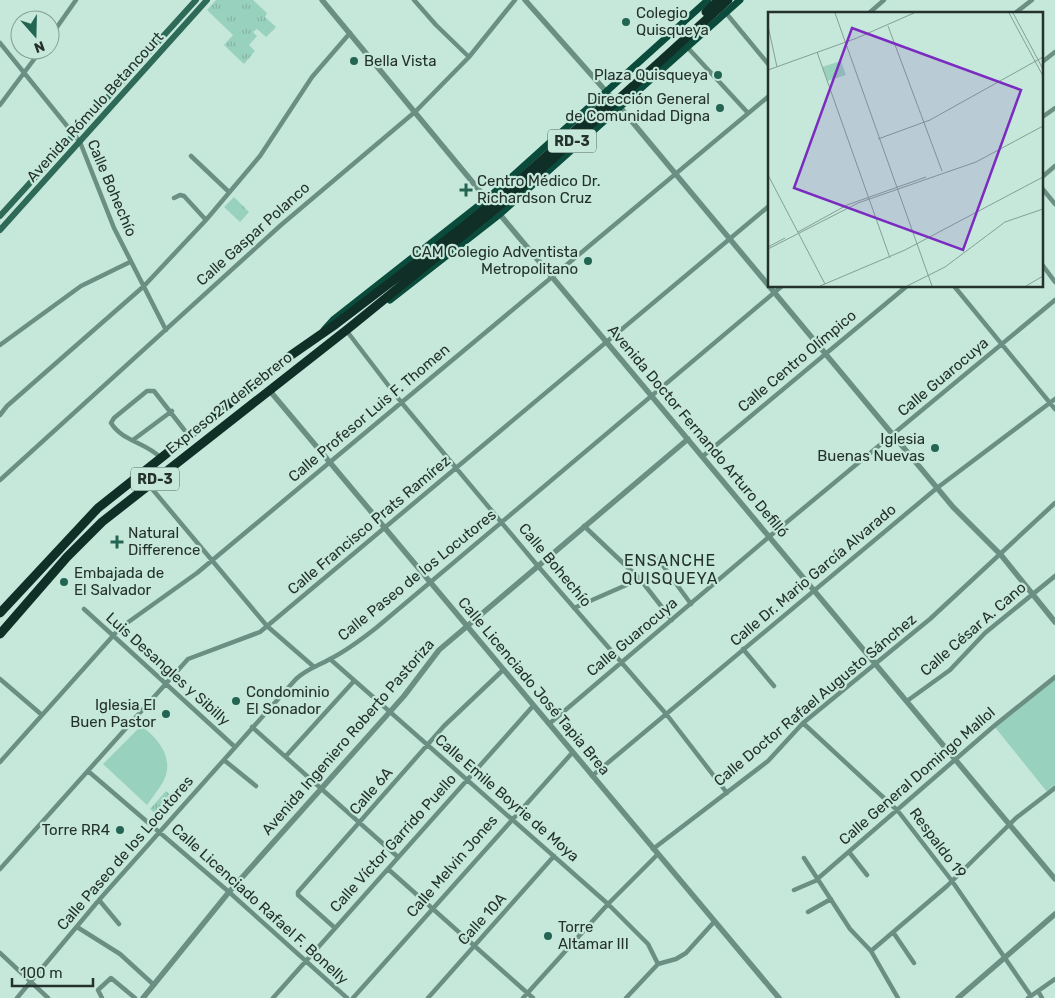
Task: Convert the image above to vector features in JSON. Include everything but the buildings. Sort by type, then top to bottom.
[{"type":"highway","name":"RD-3","points":[[672,47],[719,0]]},
{"type":"highway","name":"RD-3","points":[[468,227],[728,0]]},
{"type":"highway","name":"Expreso 27 de Febrero","points":[[0,634],[94,529],[148,484],[270,391],[347,329],[468,227]]},
{"type":"highway","name":"Expreso 27 de Febrero","points":[[0,613],[85,521],[161,458],[321,333],[468,227]]},
{"type":"main road","name":"Avenida Rómulo Betancourt","points":[[0,216],[196,0]]},
{"type":"main road","name":"Avenida Rómulo Betancourt","points":[[0,230],[207,0]]},
{"type":"main road","name":"RD-3","points":[[321,333],[333,320],[488,200],[608,93],[708,0]]},
{"type":"main road","name":"RD-3","points":[[347,329],[358,326],[498,212],[688,48],[740,0]]},
{"type":"street","points":[[60,23],[76,0]]},
{"type":"street","name":"Avenida Doctor Fernando Arturo Defilló","points":[[322,0],[1055,879]]},
{"type":"street","points":[[414,0],[436,25],[469,56]]},
{"type":"street","name":"Calle Gaspar Polanco","points":[[0,480],[280,225],[416,111],[469,56],[515,0]]},
{"type":"street","points":[[525,0],[620,107],[768,285]]},
{"type":"street","points":[[1016,12],[1031,0]]},
{"type":"street","points":[[870,12],[882,1]]},
{"type":"street","points":[[726,13],[768,64]]},
{"type":"street","points":[[0,415],[7,406],[144,286],[206,220],[274,137],[312,77],[350,34]]},
{"type":"street","name":"Calle Bohechío","points":[[0,43],[80,142],[130,262],[166,330]]},
{"type":"street","points":[[688,48],[748,113]]},
{"type":"street","points":[[1042,62],[1055,52]]},
{"type":"street","points":[[0,105],[34,60]]},
{"type":"street","name":"Calle Profesor Luis F. Thomen","points":[[0,762],[126,623],[212,560],[768,97]]},
{"type":"street","points":[[1042,117],[1055,108]]},
{"type":"street","points":[[191,156],[229,192]]},
{"type":"street","points":[[1042,177],[1055,166]]},
{"type":"street","points":[[1042,188],[1055,204]]},
{"type":"street","points":[[174,198],[180,195],[184,196],[206,220]]},
{"type":"street","name":"Calle Francisco Prats Ramírez","points":[[0,869],[188,658],[260,632],[608,343],[768,207]]},
{"type":"street","points":[[0,345],[82,286],[130,262]]},
{"type":"street","points":[[1042,264],[1055,282]]},
{"type":"street","points":[[771,288],[953,507],[1001,554],[1055,622]]},
{"type":"street","name":"Calle Paseo de los Locutores","points":[[17,998],[99,900],[296,679],[313,666],[330,660],[362,639],[779,288]]},
{"type":"street","name":"Calle Centro Olímpico","points":[[703,456],[905,288]]},
{"type":"street","points":[[956,288],[1055,409]]},
{"type":"street","name":"Calle Guarocuya","points":[[549,724],[770,536],[1055,300]]},
{"type":"street","name":"Calle Bohechío","points":[[347,329],[401,402],[537,565],[667,715],[727,793]]},
{"type":"street","points":[[161,458],[153,449],[118,432],[111,423],[114,418],[146,391],[154,391],[172,411],[190,436]]},
{"type":"street","name":"Calle Licenciado José Tapia Brea","points":[[270,391],[431,581],[466,626],[657,855],[779,998]]},
{"type":"street","name":"Calle Dr. Mario García Alvarado","points":[[592,776],[937,488],[1055,399]]},
{"type":"street","points":[[133,440],[172,411]]},
{"type":"street","name":"Avenida Ingeniero Roberto Pastoriza","points":[[143,998],[229,892],[320,788],[390,712],[432,657],[537,565],[688,439]]},
{"type":"street","points":[[148,484],[267,626],[313,666]]},
{"type":"street","name":"Calle Doctor Rafael Augusto Sánchez","points":[[652,849],[768,761],[804,723],[930,619],[1055,503]]},
{"type":"street","points":[[584,526],[640,579],[672,620]]},
{"type":"street","points":[[658,559],[690,604]]},
{"type":"street","name":"Calle César A. Cano","points":[[907,701],[955,665],[985,633],[1055,576]]},
{"type":"street","points":[[574,608],[640,579]]},
{"type":"street","name":"Luis Desangles y Sibilly","points":[[84,609],[235,746]]},
{"type":"street","points":[[743,649],[774,686]]},
{"type":"street","name":"Calle Emile Boyrie de Moya","points":[[330,660],[608,904],[648,944],[658,964]]},
{"type":"street","name":"Calle 6A","points":[[335,928],[297,892],[427,745],[503,670]]},
{"type":"street","name":"Calle General Domingo Mallol","points":[[794,890],[818,878],[1055,678]]},
{"type":"street","points":[[0,679],[42,715]]},
{"type":"street","points":[[286,756],[354,681]]},
{"type":"street","name":"Calle Víctor Garrido Puello","points":[[273,998],[533,706]]},
{"type":"street","name":"Respaldo 19","points":[[804,723],[898,810],[1006,956],[1030,997]]},
{"type":"street","points":[[252,727],[398,857]]},
{"type":"street","name":"Calle Melvin Jones","points":[[353,998],[510,819],[572,753]]},
{"type":"street","points":[[224,760],[256,786]]},
{"type":"street","name":"Calle Licenciado Rafael F. Bonelly","points":[[88,771],[160,831],[347,998]]},
{"type":"street","points":[[870,951],[952,881],[1010,825],[1055,788]]},
{"type":"street","points":[[849,852],[867,875]]},
{"type":"street","points":[[523,998],[608,904],[657,855]]},
{"type":"street","name":"Calle 10A","points":[[428,998],[554,856]]},
{"type":"street","points":[[804,858],[850,929],[870,951],[898,998]]},
{"type":"street","points":[[388,869],[534,998]]},
{"type":"street","points":[[808,912],[831,898]]},
{"type":"street","points":[[99,900],[119,924]]},
{"type":"street","points":[[958,998],[1055,914]]},
{"type":"street","points":[[626,998],[658,964],[676,959],[686,953],[714,922]]},
{"type":"street","points":[[76,927],[120,954],[154,985]]},
{"type":"street","points":[[893,932],[914,963]]},
{"type":"street","points":[[0,955],[48,998]]},
{"type":"street","points":[[102,998],[98,990],[111,978],[136,998]]},
{"type":"street","points":[[1030,997],[1055,979]]},
{"type":"street","points":[[1038,991],[1042,998]]},
{"type":"green space","points":[[216,0],[253,0],[267,13],[265,17],[276,27],[266,37],[257,29],[253,32],[257,36],[249,45],[255,51],[244,64],[224,45],[233,35],[207,10]]},
{"type":"green space","points":[[234,197],[249,212],[240,222],[224,207]]},
{"type":"green space","points":[[1055,677],[1055,788],[1048,793],[994,726]]},
{"type":"green space","points":[[141,726],[157,741],[167,760],[165,779],[147,805],[103,764]]},
{"type":"green space","points":[[166,791],[177,801],[161,819],[150,809]]},
{"type":"place","name":"Colegio Quisqueya","points":[[626,22]]},
{"type":"place","name":"Bella Vista","points":[[354,61]]},
{"type":"place","name":"Plaza Quisqueya","points":[[718,75]]},
{"type":"place","name":"Dirección General de Comunidad Digna","points":[[720,108]]},
{"type":"place","name":"Centro Médico Dr. Richardson Cruz","points":[[466,190]]},
{"type":"place","name":"CAM Colegio Adventista Metropolitano","points":[[588,261]]},
{"type":"place","name":"Iglesia Buenas Nuevas","points":[[935,448]]},
{"type":"place","name":"Natural Difference","points":[[117,542]]},
{"type":"place","name":"Embajada de El Salvador","points":[[64,582]]},
{"type":"place","name":"Condominio El Sonador","points":[[236,701]]},
{"type":"place","name":"Iglesia El Buen Pastor","points":[[166,714]]},
{"type":"place","name":"Torre RR4","points":[[120,830]]},
{"type":"place","name":"Torre Altamar III","points":[[548,936]]},
{"type":"district","name":"ENSANCHE QUISQUEYA","points":[[670,569]]}]
